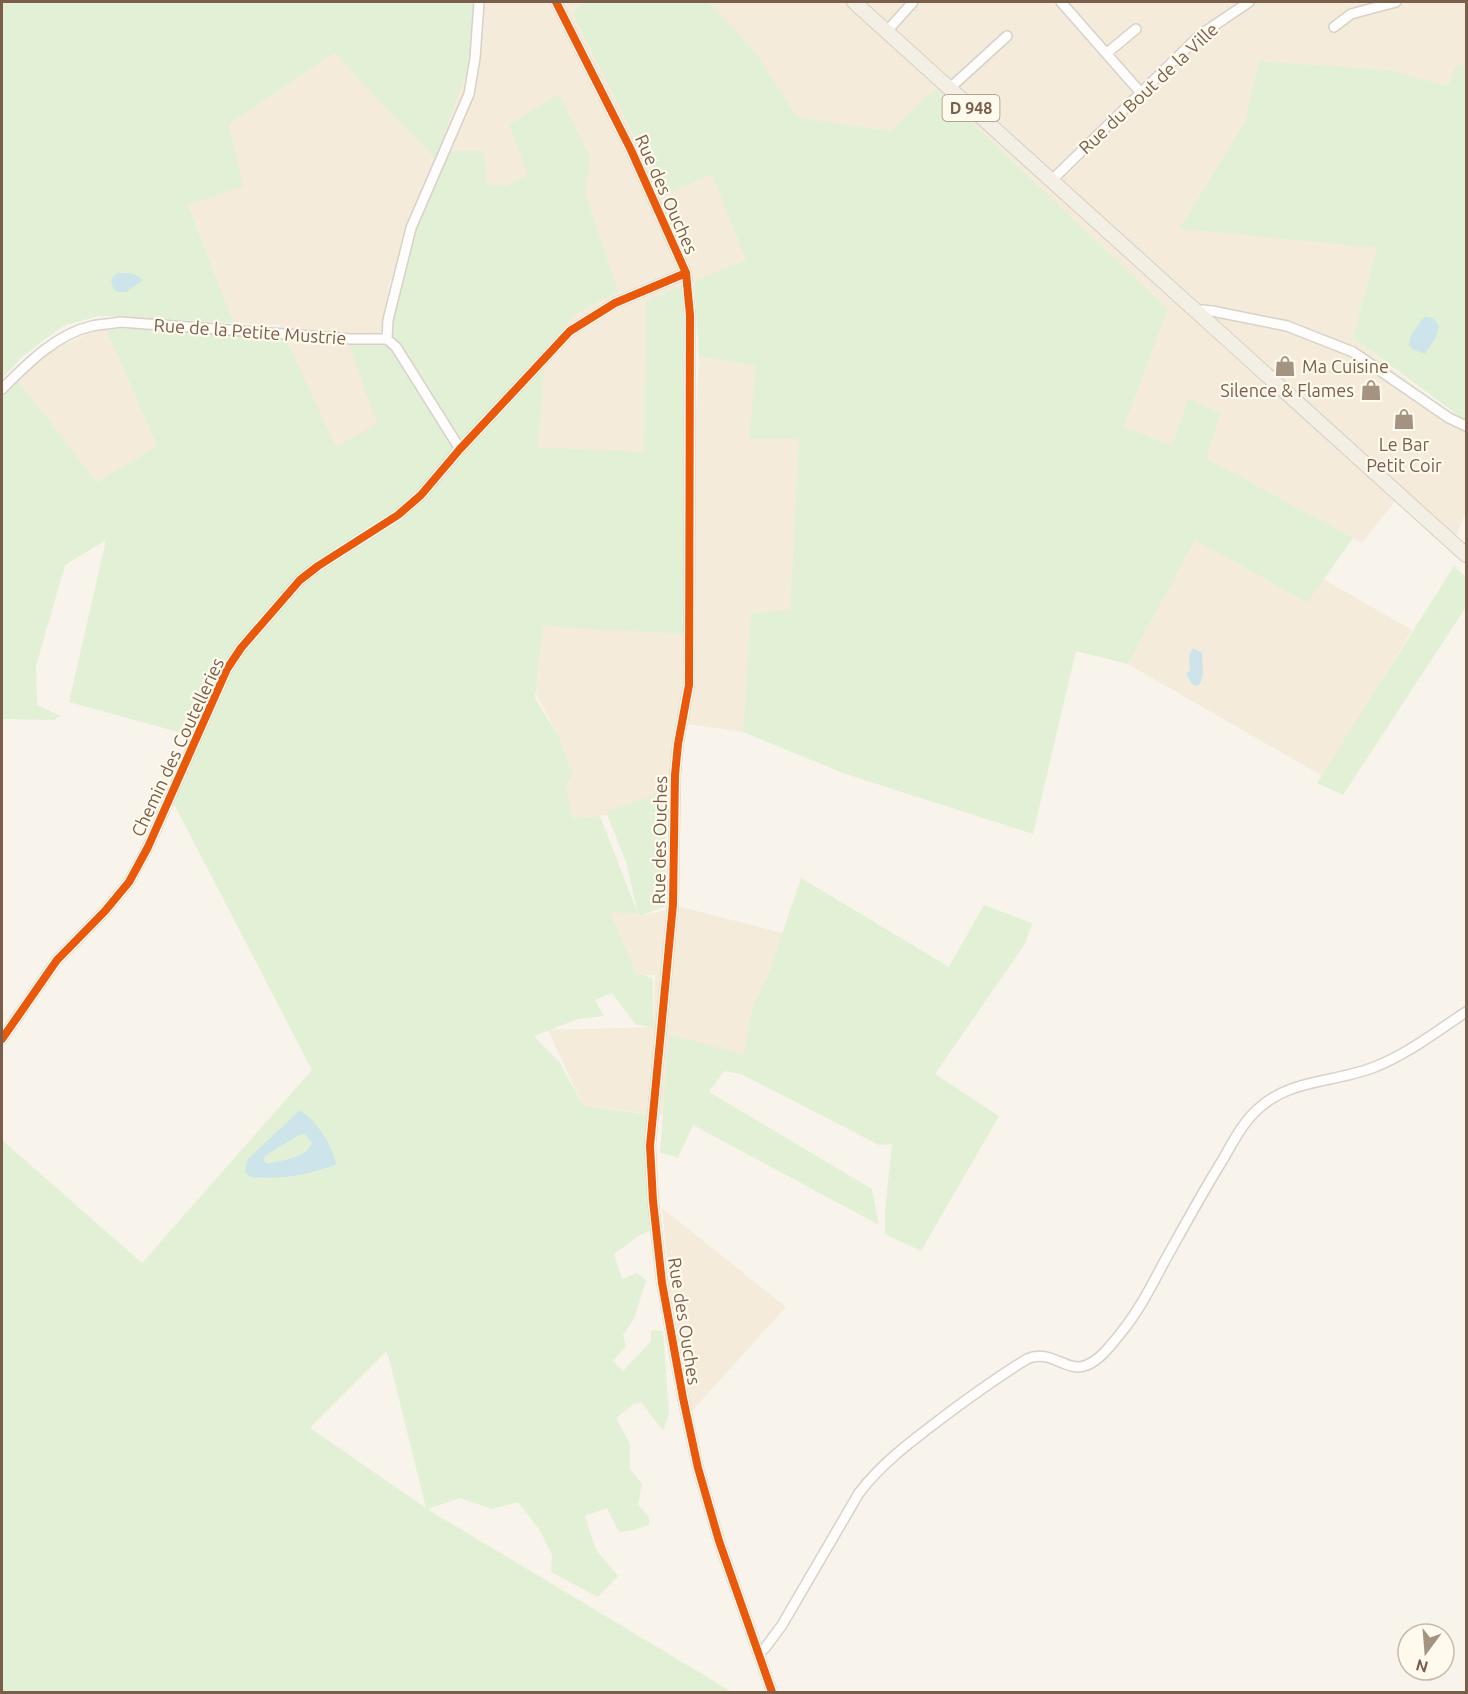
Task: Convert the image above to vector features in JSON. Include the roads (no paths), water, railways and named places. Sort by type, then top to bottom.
[{"type":"main road","name":"D 948","points":[[854,2],[1467,555]]},
{"type":"street","points":[[460,449],[396,347],[387,339],[388,320],[411,228],[469,94],[475,57],[479,2]]},
{"type":"street","name":"Rue des Ouches","points":[[556,2],[631,150],[686,273],[690,315],[689,686],[678,744],[675,775],[673,904],[650,1146],[651,1168],[662,1283],[698,1468],[719,1541],[771,1692]]},
{"type":"street","points":[[887,31],[913,2]]},
{"type":"street","points":[[1061,2],[1141,93]]},
{"type":"street","name":"Rue du Bout de la Ville","points":[[1052,180],[1200,35],[1249,2]]},
{"type":"street","points":[[1334,27],[1351,14],[1396,2]]},
{"type":"street","points":[[1107,53],[1136,28]]},
{"type":"street","points":[[950,88],[1007,36]]},
{"type":"street","name":"Chemin des Coutelleries","points":[[2,1039],[57,960],[105,911],[129,882],[148,847],[227,669],[241,648],[300,580],[411,504],[570,331],[615,303],[686,273]]},
{"type":"street","points":[[1197,312],[1212,310],[1287,326],[1353,352],[1449,418],[1467,426]]},
{"type":"street","name":"Rue de la Petite Mustrie","points":[[2,389],[31,360],[68,334],[92,326],[120,322],[351,339],[387,339]]},
{"type":"street","points":[[759,1653],[769,1644],[782,1624],[859,1493],[874,1474],[894,1455],[960,1405],[1027,1359],[1034,1356],[1047,1356],[1073,1366],[1083,1366],[1096,1360],[1107,1350],[1138,1310],[1216,1170],[1243,1126],[1258,1109],[1281,1093],[1306,1083],[1375,1067],[1391,1060],[1467,1012]]},
{"type":"water","points":[[118,273],[135,275],[142,281],[126,292],[117,292],[112,282],[113,277]]},
{"type":"water","points":[[1424,317],[1433,318],[1439,326],[1436,337],[1425,354],[1412,349],[1409,345],[1411,335]]},
{"type":"water","points":[[1193,648],[1202,653],[1203,676],[1197,686],[1192,684],[1186,674],[1190,670],[1189,656]]},
{"type":"water","points":[[300,1110],[312,1120],[322,1134],[331,1149],[336,1164],[305,1174],[261,1178],[250,1177],[245,1171],[248,1159]],"holes":[[[305,1134],[312,1143],[299,1156],[267,1164],[263,1160],[266,1155],[299,1135]]]},
{"type":"place","name":"Ma Cuisine","points":[[1285,366]]},
{"type":"place","name":"Silence & Flames","points":[[1371,390]]},
{"type":"place","name":"Le Bar Petit Coir","points":[[1404,419]]}]
